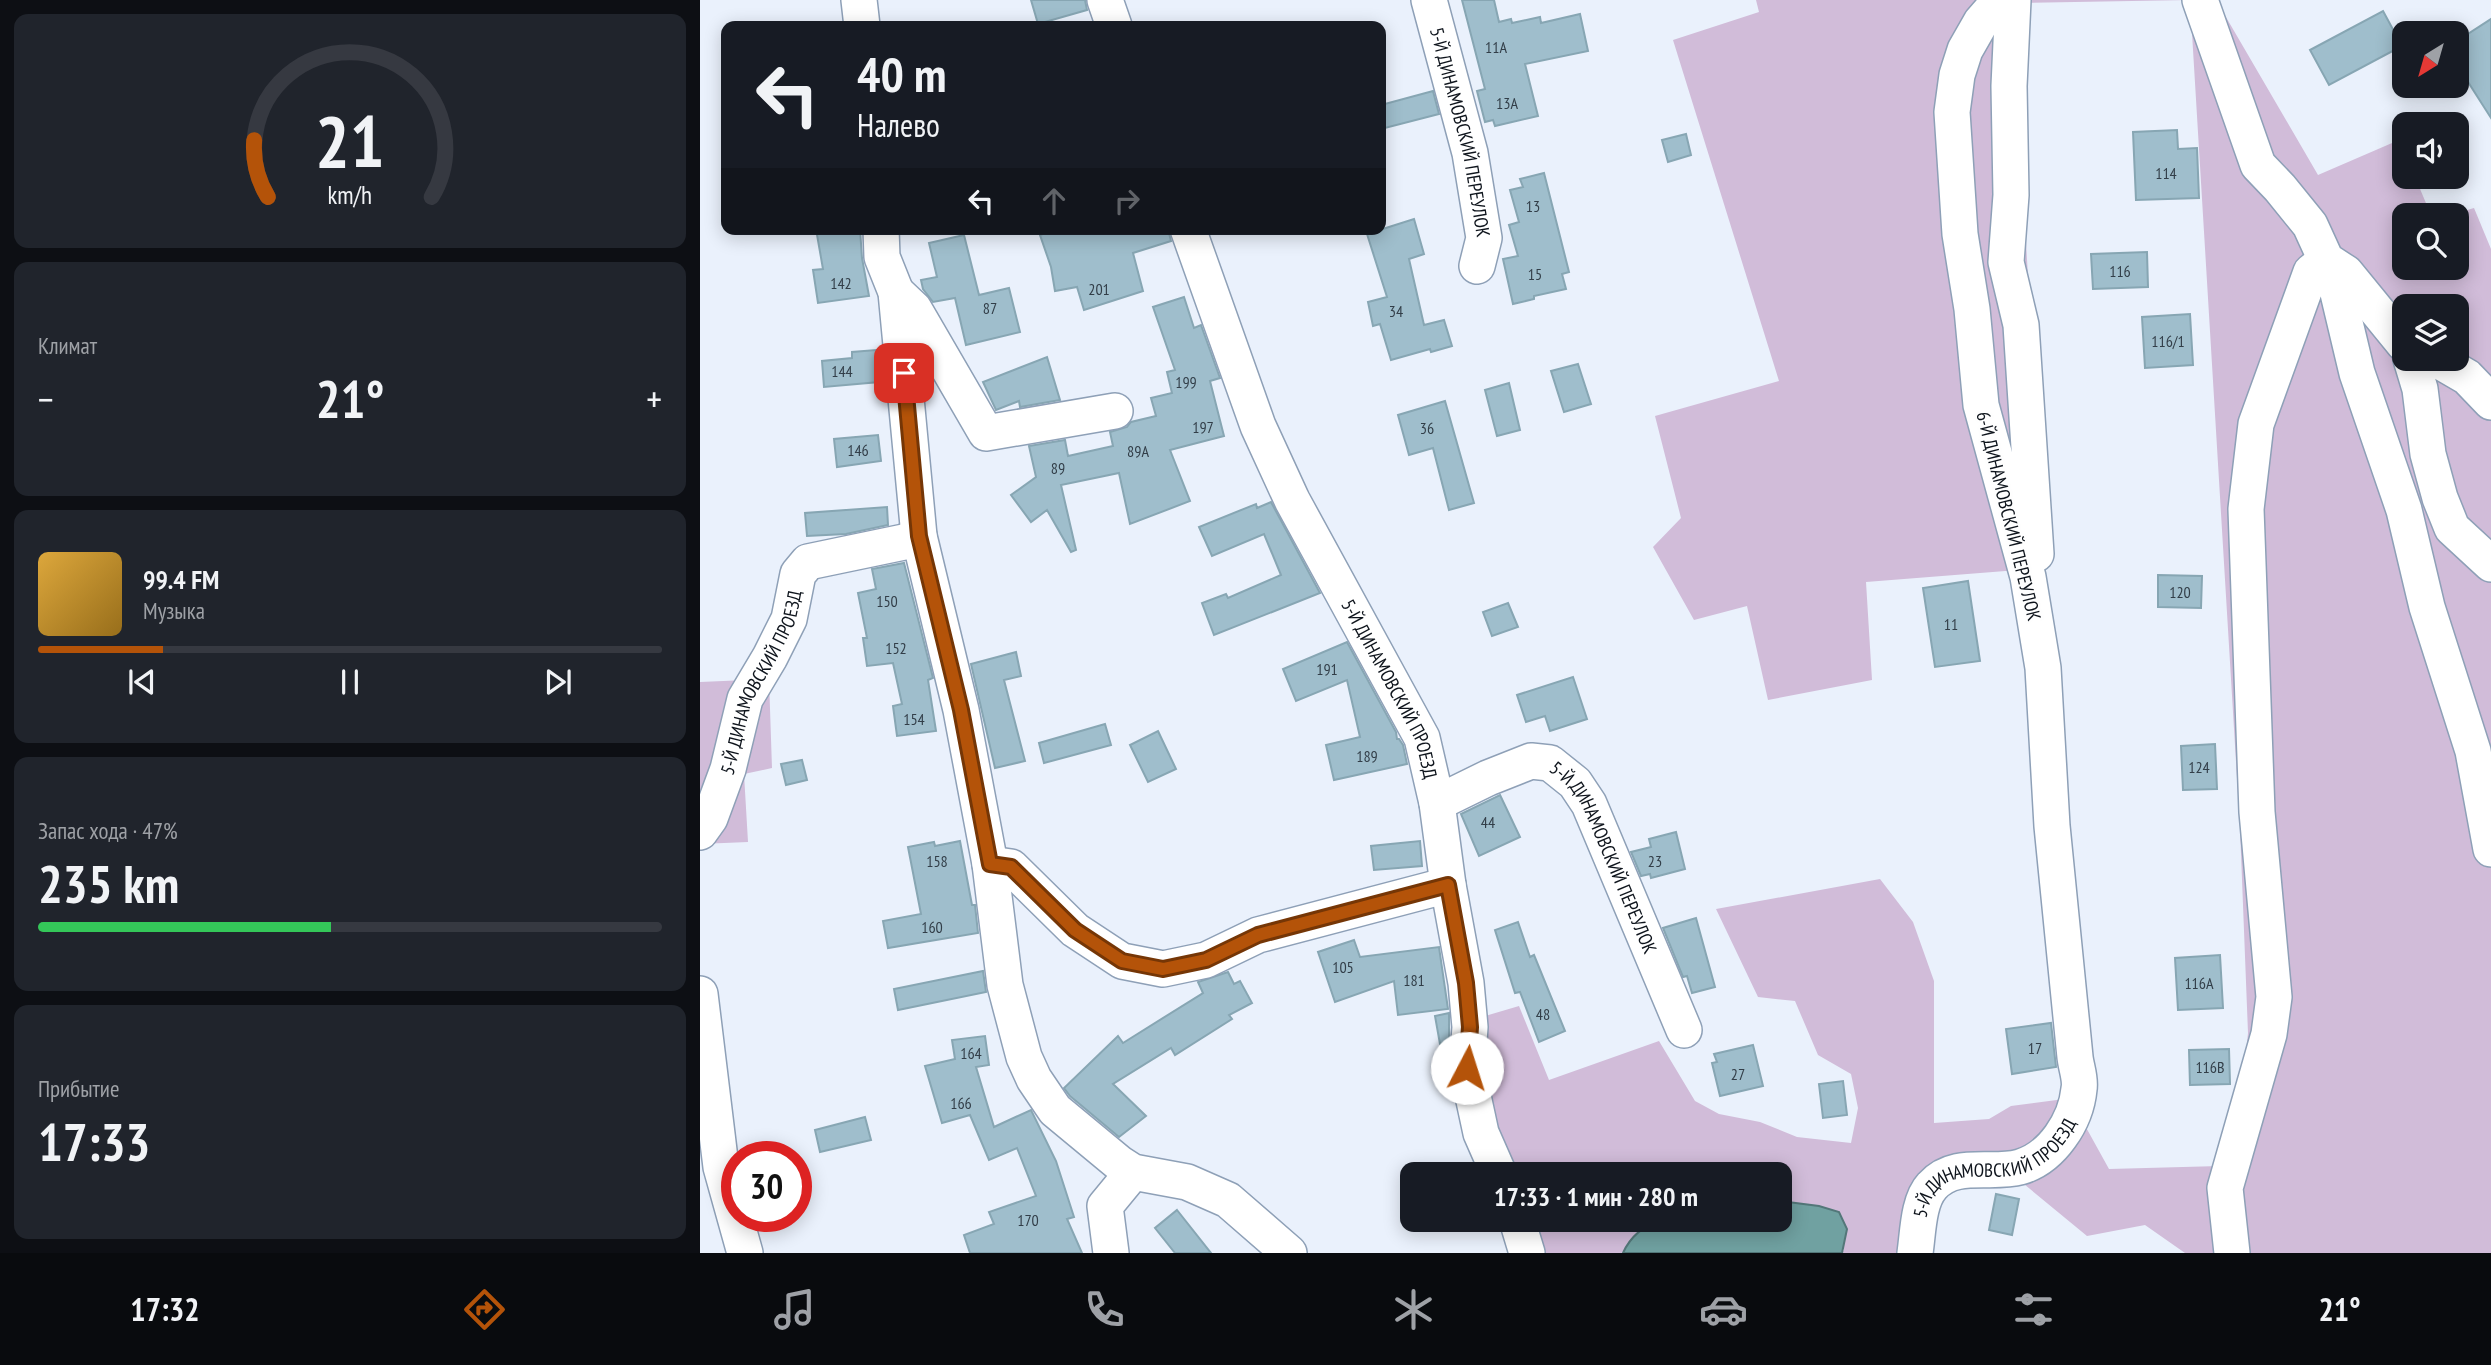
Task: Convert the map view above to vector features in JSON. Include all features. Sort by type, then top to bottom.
[{"type":"street","points":[[859,0],[862,21]]},
{"type":"street","points":[[1105,0],[1112,21]]},
{"type":"street","name":"5-Й ДИНАМОВСКИЙ ПЕРЕУЛОК","points":[[1429,0],[1470,153],[1484,238],[1477,266]]},
{"type":"street","name":"6-Й ДИНАМОВСКИЙ ПЕРЕУЛОК","points":[[2000,0],[1981,22],[1965,50],[1957,75],[1952,112],[1959,234],[1972,309],[1981,405],[2028,578],[2043,668],[2052,826],[2080,1087]]},
{"type":"street","points":[[2013,0],[2009,86],[2011,195],[2006,262],[2021,325],[2036,534],[2036,560],[2028,578]]},
{"type":"street","points":[[2200,0],[2258,165],[2310,225],[2337,289],[2357,373],[2404,510],[2427,607],[2473,751],[2491,849]]},
{"type":"street","points":[[881,235],[883,257],[896,292],[919,536],[961,710],[990,864],[1005,985],[1024,1057],[1034,1079],[1055,1110],[1119,1163],[1133,1172],[1187,1182],[1228,1200],[1289,1253]]},
{"type":"street","name":"5-Й ДИНАМОВСКИЙ ПРОЕЗД","points":[[1190,235],[1258,426],[1292,500],[1422,738],[1437,803],[1448,885],[1466,983],[1470,1027],[1467,1068],[1480,1133],[1493,1162]]},
{"type":"street","points":[[2326,260],[2346,273],[2392,329]]},
{"type":"street","points":[[2232,1253],[2225,1188],[2269,1034],[2274,997],[2257,812],[2246,509],[2256,424],[2311,272],[2326,260]]},
{"type":"street","points":[[896,292],[914,309],[986,433],[1115,411]]},
{"type":"street","points":[[2415,371],[2420,389],[2428,454],[2440,498],[2452,528],[2491,564]]},
{"type":"street","points":[[2457,371],[2467,377],[2491,402]]},
{"type":"street","name":"5-Й ДИНАМОВСКИЙ ПРОЕЗД","points":[[700,832],[710,818],[728,769],[745,699],[789,619],[798,573],[808,562],[904,542],[919,536]]},
{"type":"street","name":"5-Й ДИНАМОВСКИЙ ПЕРЕУЛОК","points":[[1437,803],[1531,761],[1550,763],[1575,783],[1589,804],[1685,1030]]},
{"type":"street","points":[[990,864],[1011,867],[1075,930],[1122,961],[1163,969],[1206,960],[1258,935],[1448,885]]},
{"type":"street","points":[[700,994],[722,1167],[745,1253]]},
{"type":"street","name":"5-Й ДИНАМОВСКИЙ ПРОЕЗД","points":[[1915,1253],[1924,1201],[1930,1188],[1941,1177],[1961,1170],[2019,1167],[2036,1160],[2056,1142],[2074,1113],[2080,1087]]},
{"type":"street","points":[[1111,1253],[1105,1206],[1133,1172]]},
{"type":"street","points":[[1521,1232],[1527,1253]]},
{"type":"shaded area","points":[[1756,0],[2189,0],[2021,3],[2018,105],[2045,568],[1866,582],[1872,680],[1768,700],[1747,606],[1694,620],[1653,547],[1681,518],[1655,416],[1779,381],[1673,40],[1759,12]]},
{"type":"shaded area","points":[[2190,0],[2216,0],[2318,175],[2392,143],[2392,189],[2420,189],[2426,203],[2392,203],[2392,280],[2469,280],[2469,210],[2474,208],[2491,249],[2491,1253],[2185,1253],[2145,1225],[2087,1236],[2013,1175],[2083,1122],[2109,1169],[2220,1166],[2241,1102],[2248,1033],[2240,828]]},
{"type":"shaded area","points":[[769,679],[772,768],[744,774],[748,842],[700,844],[700,682]]},
{"type":"shaded area","points":[[1880,879],[1913,922],[1934,981],[1934,1123],[1989,1119],[2011,1106],[2072,1098],[2032,1153],[1954,1162],[1904,1253],[1842,1253],[1844,1250],[1819,1206],[1792,1203],[1792,1162],[1504,1162],[1475,1019],[1519,1006],[1549,1080],[1659,1041],[1695,1101],[1719,1114],[1760,1122],[1797,1137],[1851,1143],[1858,1108],[1851,1074],[1818,1055],[1795,1001],[1758,997],[1716,909]]},
{"type":"shaded area","points":[[1792,1203],[1839,1212],[1847,1229],[1842,1253],[1623,1253],[1638,1232],[1792,1232]]},
{"type":"shaded area","points":[[1526,1232],[1638,1232],[1623,1253],[1533,1253]]},
{"type":"building","points":[[1031,0],[1085,0],[1087,10],[1048,21],[1037,21]]},
{"type":"building","points":[[1462,0],[1494,0],[1499,22],[1511,19],[1512,23],[1540,17],[1541,23],[1580,14],[1588,51],[1525,64],[1538,116],[1495,126],[1493,120],[1485,122],[1477,91],[1485,89]]},
{"type":"building","points":[[2383,11],[2392,28],[2392,51],[2329,85],[2310,50]]},
{"type":"building","points":[[2491,19],[2491,118],[2469,84],[2469,33]]},
{"type":"building","points":[[1433,91],[1439,114],[1386,128],[1386,104]]},
{"type":"building","points":[[2177,130],[2178,149],[2197,148],[2199,198],[2136,200],[2133,132]]},
{"type":"building","points":[[1686,134],[1691,155],[1668,162],[1662,140]]},
{"type":"building","points":[[1544,173],[1569,272],[1562,274],[1566,289],[1513,304],[1503,259],[1518,256],[1509,225],[1519,222],[1510,190],[1523,187],[1520,179]]},
{"type":"building","points":[[1414,219],[1424,254],[1409,259],[1424,325],[1444,320],[1452,346],[1391,360],[1380,324],[1373,326],[1368,302],[1387,297],[1367,235],[1386,235],[1386,228]]},
{"type":"building","points":[[817,235],[860,235],[869,296],[818,303],[813,270],[823,269]]},
{"type":"building","points":[[964,235],[979,295],[1009,288],[1020,332],[966,345],[955,298],[933,302],[923,289],[921,280],[937,277],[929,243]]},
{"type":"building","points":[[1040,235],[1170,235],[1171,241],[1133,253],[1143,291],[1084,310],[1077,287],[1055,291],[1051,267]]},
{"type":"building","points":[[2147,252],[2148,287],[2093,289],[2091,254]]},
{"type":"building","points":[[1184,297],[1194,328],[1201,325],[1220,378],[1210,381],[1224,436],[1170,450],[1190,501],[1130,524],[1119,473],[1061,485],[1076,550],[1071,552],[1047,510],[1031,522],[1011,495],[1036,477],[1029,446],[1065,440],[1068,456],[1113,446],[1110,432],[1127,427],[1131,422],[1156,416],[1151,398],[1172,393],[1167,372],[1175,370],[1153,307]]},
{"type":"building","points":[[2190,314],[2193,365],[2145,368],[2142,317]]},
{"type":"building","points":[[876,350],[879,382],[824,387],[822,361],[852,358],[852,352]]},
{"type":"building","points":[[1047,357],[1060,400],[1020,407],[1019,401],[996,410],[983,382]]},
{"type":"building","points":[[1578,364],[1591,404],[1564,412],[1551,371]]},
{"type":"building","points":[[1509,383],[1520,430],[1497,436],[1485,390]]},
{"type":"building","points":[[1445,401],[1474,503],[1449,510],[1433,448],[1409,455],[1398,415]]},
{"type":"building","points":[[878,435],[881,461],[837,467],[834,439]]},
{"type":"building","points":[[1271,502],[1320,593],[1214,635],[1202,603],[1226,594],[1228,598],[1281,575],[1264,534],[1212,556],[1199,527],[1256,504],[1257,508]]},
{"type":"building","points":[[887,507],[888,525],[846,534],[807,536],[805,513]]},
{"type":"building","points":[[904,563],[933,678],[928,680],[936,731],[897,736],[893,706],[902,704],[893,663],[867,666],[863,638],[867,638],[858,593],[876,589],[872,569]]},
{"type":"building","points":[[2158,575],[2202,576],[2201,608],[2158,607]]},
{"type":"building","points":[[1968,581],[1980,661],[1935,667],[1923,588]]},
{"type":"building","points":[[1508,603],[1518,627],[1492,636],[1483,612]]},
{"type":"building","points":[[1347,642],[1396,732],[1397,739],[1403,745],[1407,764],[1334,780],[1326,745],[1360,737],[1347,680],[1296,701],[1283,669]]},
{"type":"building","points":[[1016,652],[1021,676],[1004,680],[1025,761],[995,768],[971,664]]},
{"type":"building","points":[[1573,677],[1587,719],[1550,731],[1545,716],[1526,722],[1517,695]]},
{"type":"building","points":[[1105,724],[1111,745],[1044,763],[1039,743]]},
{"type":"building","points":[[1158,731],[1176,769],[1148,782],[1130,745]]},
{"type":"building","points":[[2215,744],[2217,789],[2183,790],[2181,746]]},
{"type":"building","points":[[802,760],[807,780],[786,785],[781,764]]},
{"type":"building","points":[[1500,795],[1520,837],[1479,856],[1461,814]]},
{"type":"building","points":[[1676,832],[1685,869],[1651,878],[1650,874],[1641,876],[1631,852],[1651,847],[1649,839]]},
{"type":"building","points":[[960,841],[972,905],[975,905],[978,933],[888,948],[883,921],[921,914],[908,847],[934,842],[935,846]]},
{"type":"building","points":[[1420,841],[1422,866],[1374,870],[1371,846]]},
{"type":"building","points":[[1696,918],[1715,987],[1692,993],[1687,976],[1683,977],[1663,928]]},
{"type":"building","points":[[1518,922],[1530,957],[1534,955],[1565,1031],[1539,1042],[1520,992],[1515,993],[1495,930]]},
{"type":"building","points":[[1354,940],[1360,957],[1439,947],[1448,1009],[1398,1015],[1394,981],[1335,1002],[1318,952]]},
{"type":"building","points":[[2220,955],[2223,1008],[2178,1010],[2175,958]]},
{"type":"building","points":[[983,971],[986,992],[898,1010],[894,989]]},
{"type":"building","points":[[1228,972],[1234,984],[1240,981],[1252,1003],[1229,1015],[1232,1019],[1175,1055],[1171,1048],[1113,1084],[1146,1116],[1119,1137],[1064,1088],[1118,1036],[1123,1043],[1203,993],[1198,982]]},
{"type":"building","points":[[1449,1013],[1449,1042],[1440,1044],[1435,1016]]},
{"type":"building","points":[[2051,1023],[2056,1067],[2012,1074],[2006,1029]]},
{"type":"building","points":[[985,1036],[989,1065],[976,1067],[994,1127],[1031,1110],[1056,1161],[1074,1217],[1067,1219],[1082,1253],[970,1253],[964,1235],[994,1224],[989,1212],[1036,1196],[1017,1148],[989,1160],[970,1115],[942,1123],[925,1066],[955,1059],[952,1040]]},
{"type":"building","points":[[1753,1045],[1763,1086],[1720,1096],[1712,1063],[1717,1062],[1714,1054]]},
{"type":"building","points":[[2229,1049],[2230,1084],[2190,1085],[2189,1050]]},
{"type":"building","points":[[1843,1081],[1847,1115],[1823,1118],[1819,1084]]},
{"type":"building","points":[[865,1117],[871,1140],[820,1152],[815,1130]]},
{"type":"building","points":[[1996,1194],[2019,1199],[2012,1235],[1989,1230]]},
{"type":"building","points":[[1177,1210],[1211,1253],[1175,1253],[1155,1228]]},
{"type":"route","points":[[904,373],[919,536],[961,710],[990,864],[1011,867],[1075,930],[1122,961],[1163,969],[1206,960],[1258,935],[1448,885],[1466,983],[1470,1027],[1467,1068]]}]
